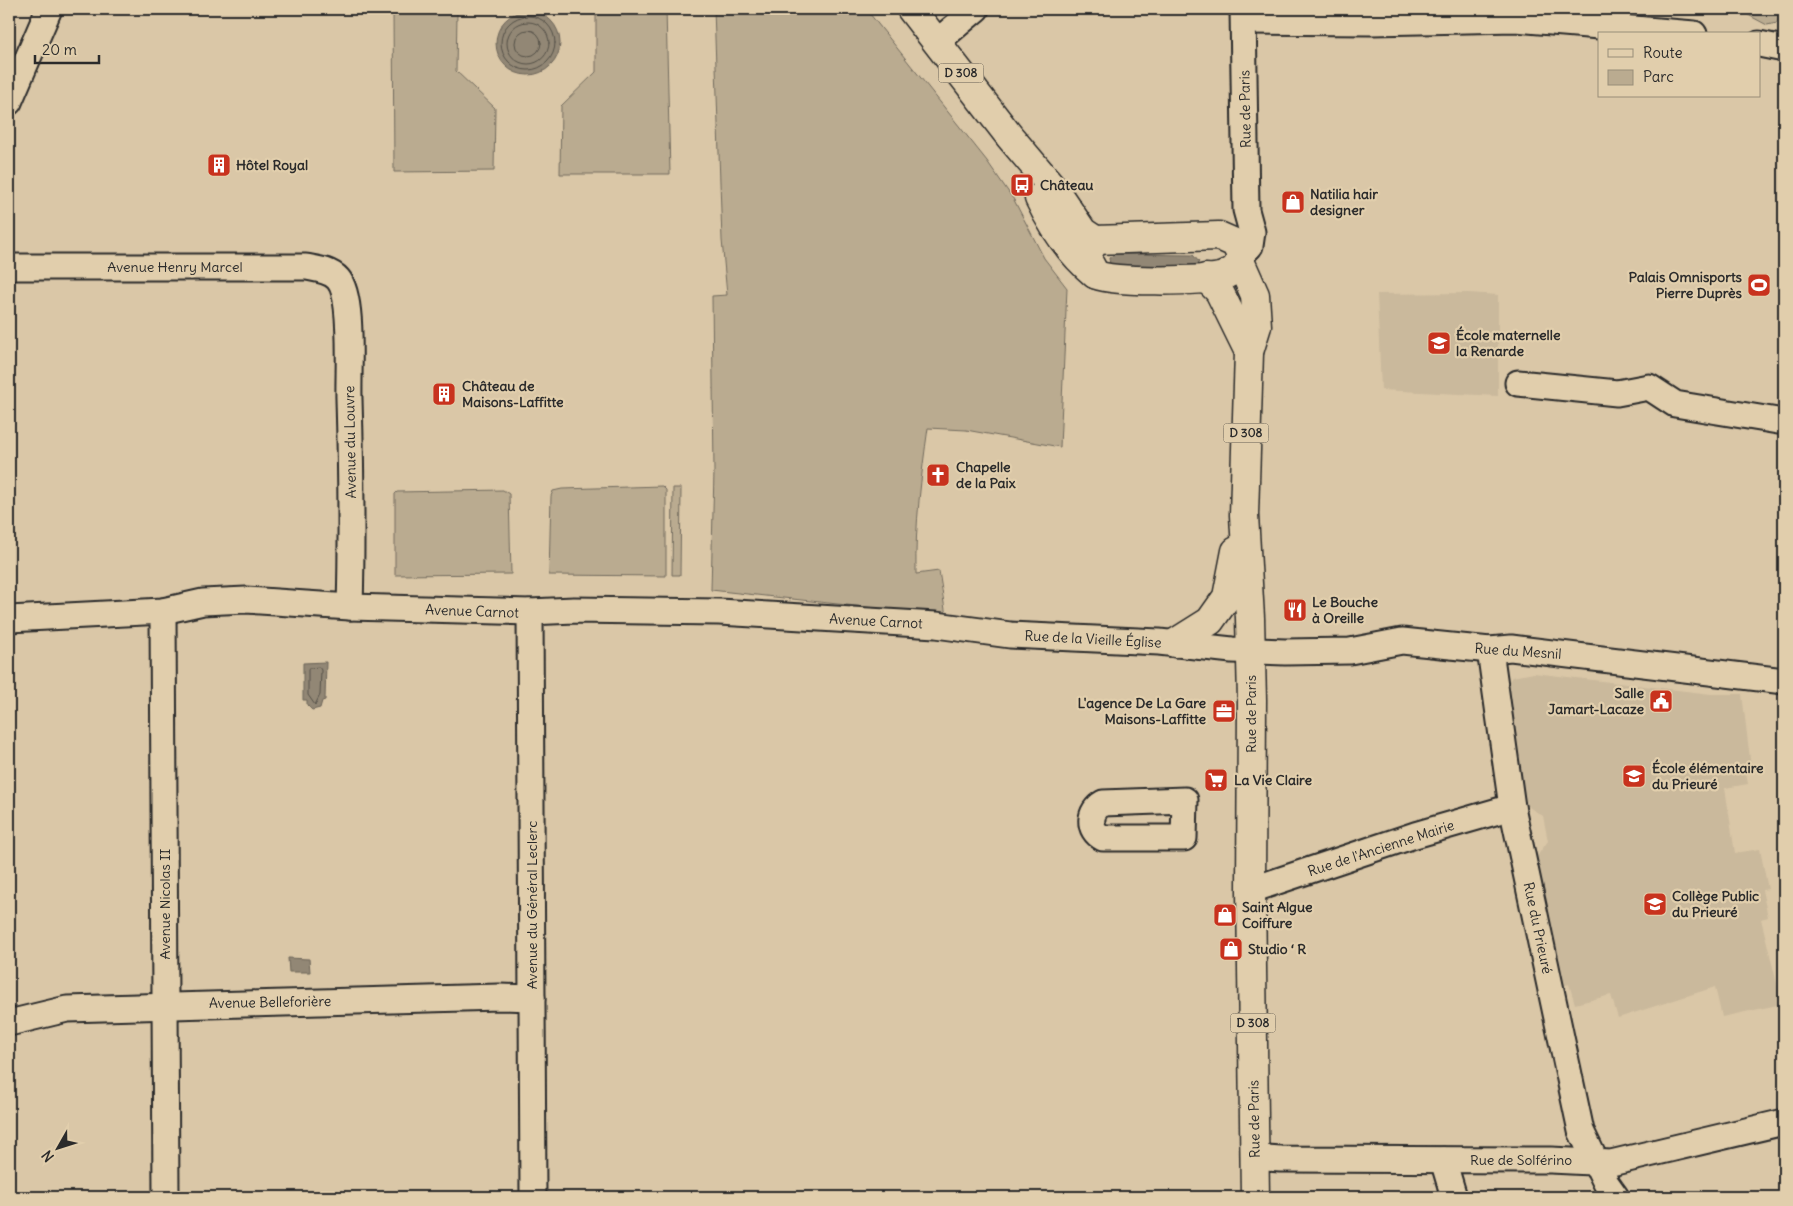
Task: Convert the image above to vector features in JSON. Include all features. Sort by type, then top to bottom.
[{"type":"main road","name":"D 308","points":[[911,9],[938,41],[1010,137],[1054,189],[1083,232],[1094,240]]},
{"type":"main road","name":"D 308","points":[[1010,137],[1040,201],[1068,248],[1078,260],[1095,274]]},
{"type":"main road","points":[[1219,236],[1236,251],[1237,268],[1230,272],[1206,278],[1105,278],[1095,274],[1086,257],[1094,240],[1219,236]]},
{"type":"main road","name":"Rue de Paris","points":[[1236,251],[1255,295],[1257,326],[1248,352],[1244,515],[1251,651],[1251,890],[1255,1197]]},
{"type":"main road","name":"Rue de Paris","points":[[1206,278],[1219,291],[1248,352]]},
{"type":"main road","points":[[1175,643],[1210,621],[1227,597],[1244,515]]},
{"type":"street","points":[[9,102],[49,9]]},
{"type":"street","points":[[938,41],[976,9]]},
{"type":"street","points":[[1244,15],[1372,22],[1515,18],[1672,32]]},
{"type":"street","name":"Rue de Paris","points":[[1236,251],[1246,210],[1244,15]]},
{"type":"street","points":[[1760,44],[1784,49]]},
{"type":"street","name":"Avenue Henry Marcel","points":[[9,267],[306,267],[326,271],[338,279]]},
{"type":"street","name":"Avenue du Louvre","points":[[338,279],[345,294],[348,320],[352,464],[350,607]]},
{"type":"street","points":[[1518,382],[1617,393],[1649,387],[1675,404],[1784,422]]},
{"type":"street","name":"Avenue Carnot","points":[[9,619],[163,611],[203,602],[246,600],[350,607],[530,612],[574,610],[719,612],[936,624]]},
{"type":"street","name":"Avenue Nicolas II","points":[[163,611],[166,1197]]},
{"type":"street","name":"Avenue du Général Leclerc","points":[[530,612],[533,1197]]},
{"type":"street","name":"Rue de la Vieille Église","points":[[936,624],[1010,635],[1175,643],[1251,651]]},
{"type":"street","name":"Rue du Mesnil","points":[[1251,651],[1350,651],[1402,641],[1490,650],[1511,648],[1784,681]]},
{"type":"street","name":"Rue du Prieuré","points":[[1490,650],[1512,807],[1581,1132],[1606,1183],[1616,1197]]},
{"type":"street","name":"Rue de l'Ancienne Mairie","points":[[1251,890],[1410,837],[1512,807]]},
{"type":"street","name":"Avenue Belleforière","points":[[9,1023],[67,1009],[165,1004],[499,997],[532,998]]},
{"type":"street","name":"Rue de Solférino","points":[[1254,1157],[1280,1159],[1595,1161],[1611,1163],[1784,1122]]},
{"type":"street","points":[[1443,1160],[1454,1197]]},
{"type":"shaded area","name":"École maternelle la Renarde","points":[[1469,293],[1498,295],[1498,396],[1381,390],[1377,294]]},
{"type":"shaded area","points":[[1534,673],[1711,694],[1742,694],[1751,767],[1745,768],[1748,784],[1725,788],[1735,853],[1760,849],[1768,889],[1762,890],[1768,917],[1761,919],[1782,1004],[1722,1017],[1715,987],[1618,1018],[1611,995],[1575,1004],[1569,984],[1559,987],[1557,966],[1535,859],[1548,841],[1543,816],[1524,804],[1504,688],[1512,677]]},
{"type":"green space","points":[[393,9],[462,9],[457,14],[456,71],[495,108],[494,171],[394,172]]},
{"type":"green space","points":[[589,9],[666,9],[670,174],[560,174],[561,106],[596,72],[596,15]]},
{"type":"green space","points":[[714,9],[866,9],[987,161],[1014,200],[1044,258],[1067,288],[1060,447],[966,430],[928,428],[916,537],[916,574],[939,571],[946,616],[711,590],[714,472],[712,296],[727,295],[722,240]]},
{"type":"green space","points":[[1737,9],[1780,9],[1780,17],[1777,23],[1767,25]]},
{"type":"green space","points":[[662,486],[666,490],[666,576],[549,575],[551,496],[553,491],[562,489]]},
{"type":"green space","points":[[673,488],[681,488],[680,575],[672,575]]},
{"type":"green space","points":[[503,490],[509,494],[511,574],[395,575],[395,494],[397,492]]},
{"type":"water","points":[[528,11],[540,13],[551,20],[558,31],[560,43],[558,55],[551,66],[540,73],[528,75],[516,73],[505,66],[498,55],[496,43],[498,31],[505,20],[516,13]]},
{"type":"water","points":[[1115,254],[1193,255],[1199,262],[1193,269],[1110,265],[1109,258]]},
{"type":"water","points":[[326,662],[325,700],[322,701],[320,708],[312,710],[307,705],[307,700],[303,700],[303,663]]},
{"type":"water","points":[[288,958],[309,959],[310,972],[289,972]]},
{"type":"place","name":"Hôtel Royal","points":[[219,165]]},
{"type":"place","name":"Château","points":[[1022,185]]},
{"type":"place","name":"Natilia hair designer","points":[[1293,202]]},
{"type":"place","name":"Palais Omnisports Pierre Duprès","points":[[1759,285]]},
{"type":"place","name":"École maternelle la Renarde","points":[[1439,343]]},
{"type":"place","name":"Château de Maisons-Laffitte","points":[[444,394]]},
{"type":"place","name":"Chapelle de la Paix","points":[[938,475]]},
{"type":"place","name":"Le Bouche à Oreille","points":[[1295,610]]},
{"type":"place","name":"Salle Jamart-Lacaze","points":[[1661,701]]},
{"type":"place","name":"L'agence De La Gare Maisons-Laffitte","points":[[1224,711]]},
{"type":"place","name":"École élémentaire du Prieuré","points":[[1634,776]]},
{"type":"place","name":"La Vie Claire","points":[[1216,780]]},
{"type":"place","name":"Collège Public du Prieuré","points":[[1655,904]]},
{"type":"place","name":"Saint Algue Coiffure","points":[[1225,915]]},
{"type":"place","name":"Studio ‘ R","points":[[1231,949]]}]
